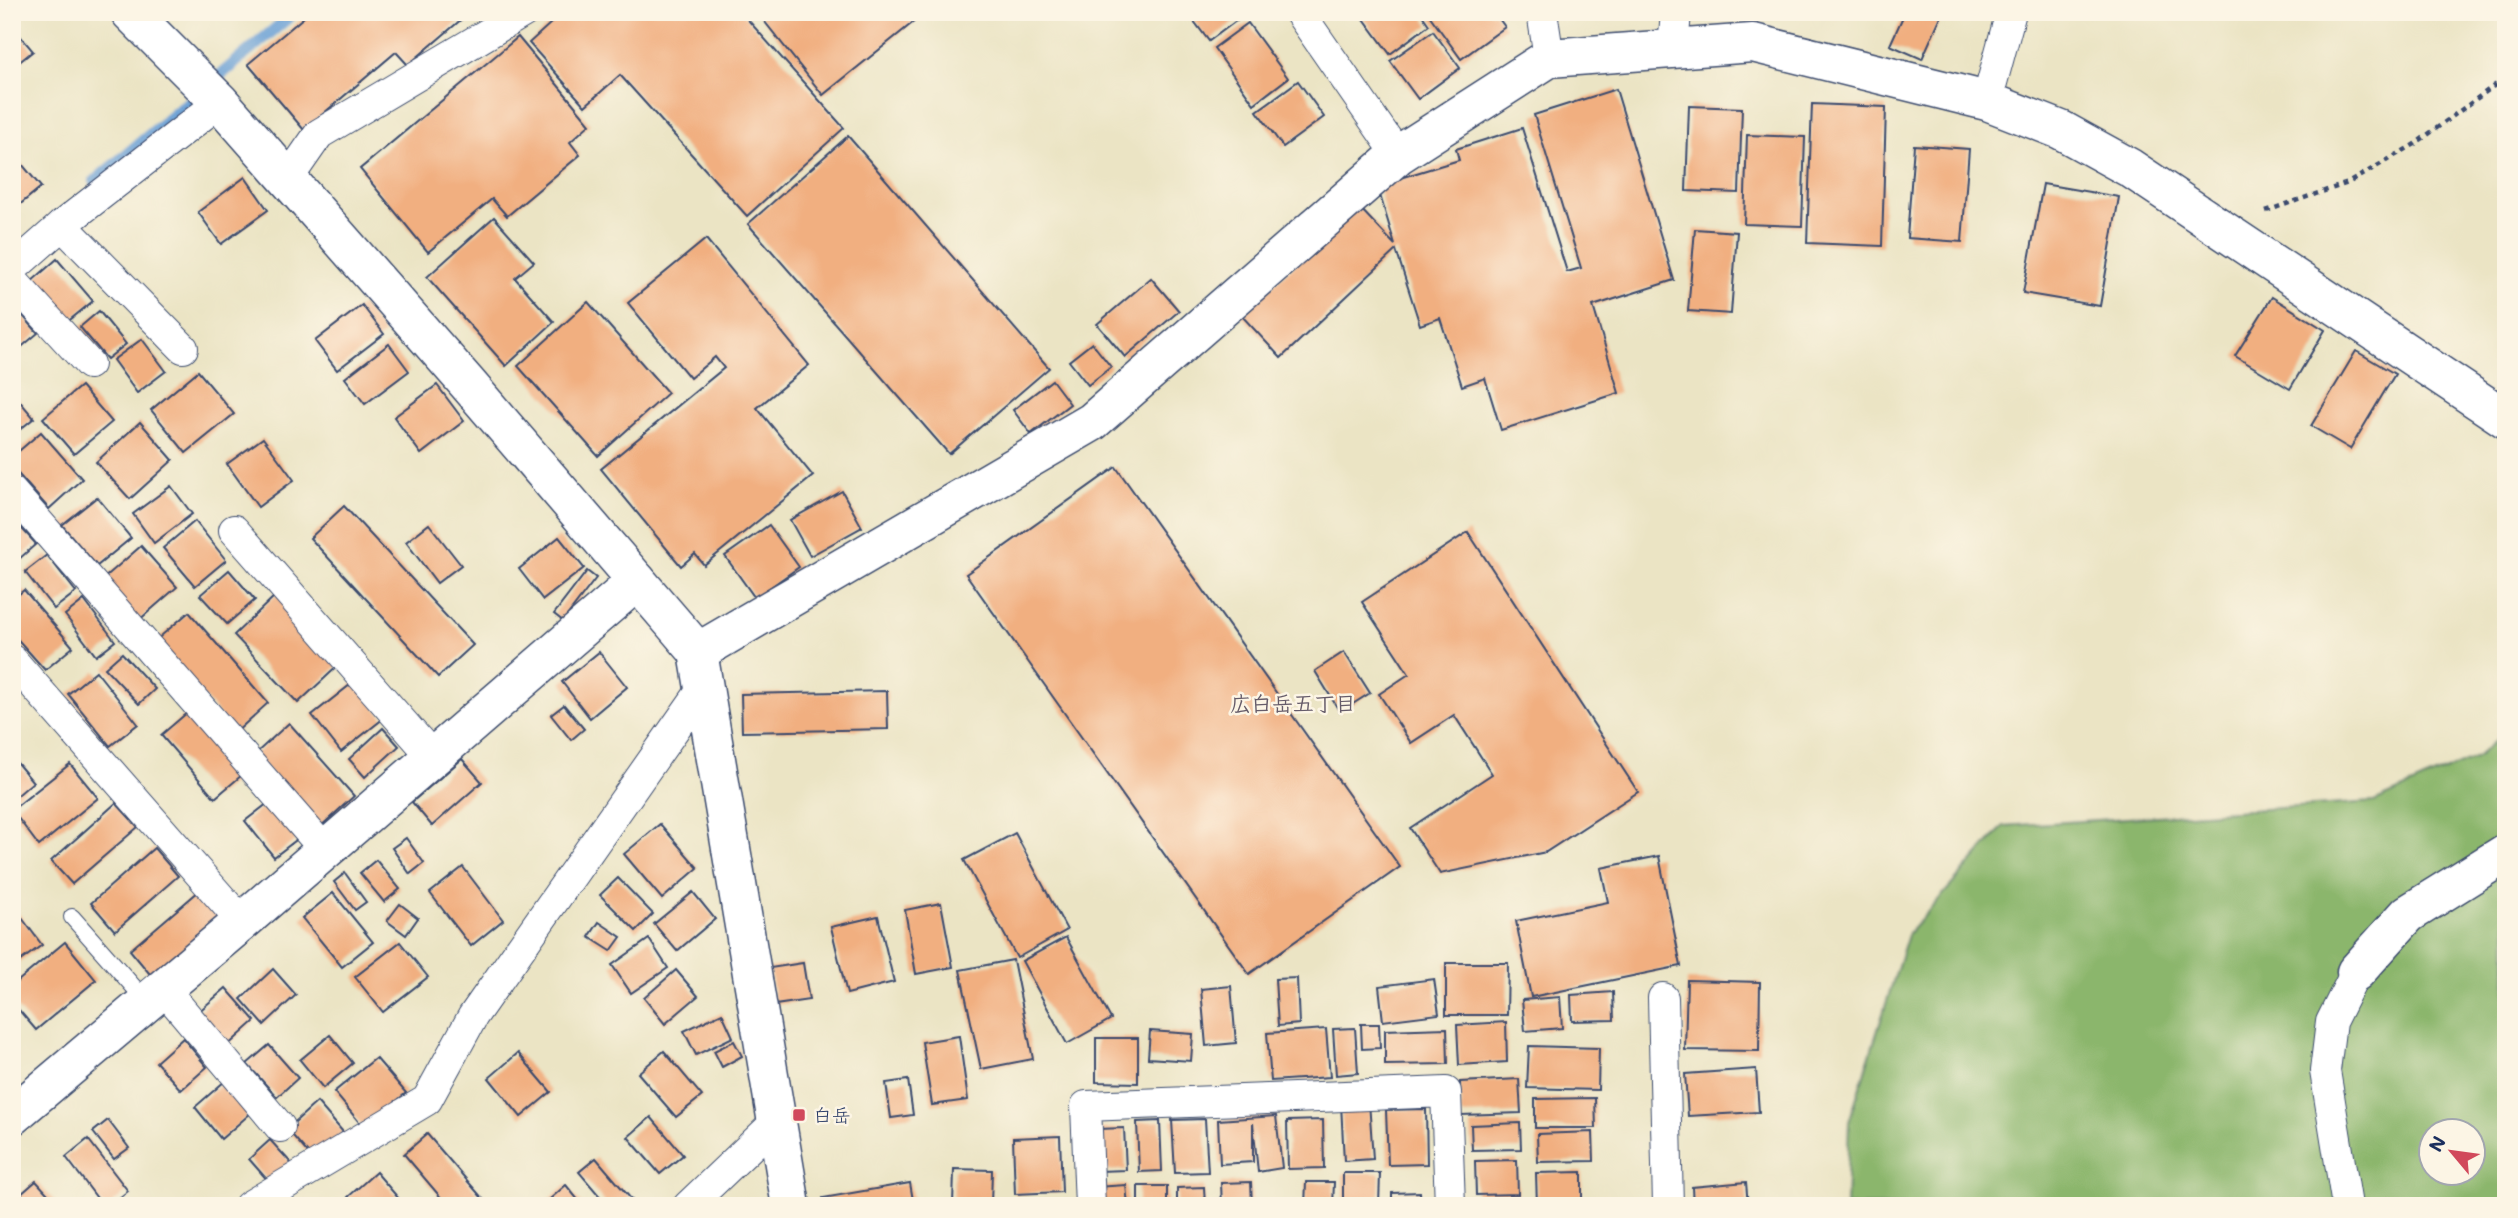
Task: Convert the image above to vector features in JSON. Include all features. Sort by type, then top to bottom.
[{"type":"street","points":[[130,12],[209,91],[467,383],[638,581],[701,670],[791,1206]]},
{"type":"street","points":[[287,180],[318,134],[524,12]]},
{"type":"street","points":[[1299,12],[1398,155]]},
{"type":"street","points":[[1542,12],[1549,58]]},
{"type":"street","points":[[1673,49],[1676,12]]},
{"type":"street","points":[[1987,101],[2011,12]]},
{"type":"street","points":[[249,1206],[427,1100],[473,1016],[701,670],[1092,422],[1398,155],[1549,58],[1753,43],[1987,101],[2061,130],[2130,168],[2506,419]]},
{"type":"street","points":[[12,269],[209,91]]},
{"type":"street","points":[[62,225],[183,348]]},
{"type":"street","points":[[12,280],[89,364]]},
{"type":"street","points":[[12,492],[326,850]]},
{"type":"street","points":[[234,530],[433,757]]},
{"type":"street","points":[[16,1103],[155,995],[242,922],[638,581]]},
{"type":"street","points":[[12,660],[242,922]]},
{"type":"street","points":[[2347,1206],[2325,1072],[2331,1022],[2356,972],[2408,914],[2506,853]]},
{"type":"street","points":[[155,995],[280,1127]]},
{"type":"street","points":[[1663,998],[1668,1206]]},
{"type":"street","points":[[1090,1206],[1086,1106],[1446,1092],[1450,1206]]},
{"type":"street","points":[[688,1206],[777,1121]]},
{"type":"lane","points":[[72,917],[155,995]]},
{"type":"path","points":[[2286,205],[2348,183],[2415,145],[2506,77]]},
{"type":"green space","points":[[2506,731],[2506,1206],[1846,1206],[1849,1122],[1908,934],[2004,826],[2374,802],[2477,757]]},
{"type":"building","points":[[310,12],[470,12],[408,65],[396,52],[304,130],[248,64]]},
{"type":"building","points":[[563,12],[741,12],[844,128],[747,216],[620,75],[585,106],[529,43]]},
{"type":"building","points":[[757,12],[926,12],[823,95]]},
{"type":"building","points":[[1187,12],[1248,12],[1209,41]]},
{"type":"building","points":[[1359,12],[1420,12],[1429,25],[1390,54]]},
{"type":"building","points":[[1427,12],[1494,12],[1505,27],[1461,59]]},
{"type":"building","points":[[1722,12],[1737,12],[1729,20]]},
{"type":"building","points":[[1905,12],[1942,14],[1922,59],[1890,45]]},
{"type":"building","points":[[1248,23],[1288,78],[1254,104],[1214,48]]},
{"type":"building","points":[[16,31],[33,51],[12,68],[12,34]]},
{"type":"building","points":[[1433,31],[1460,68],[1418,99],[1390,61]]},
{"type":"building","points":[[518,37],[590,124],[570,142],[580,155],[507,216],[492,199],[428,252],[360,169]]},
{"type":"building","points":[[1298,81],[1324,117],[1283,147],[1257,111]]},
{"type":"building","points":[[1616,89],[1674,280],[1593,306],[1619,393],[1501,430],[1485,378],[1462,386],[1440,318],[1420,325],[1396,250],[1281,358],[1241,315],[1358,206],[1395,245],[1377,185],[1459,160],[1456,149],[1522,128],[1567,272],[1581,268],[1534,115]]},
{"type":"building","points":[[1812,104],[1886,107],[1882,246],[1807,243]]},
{"type":"building","points":[[1689,106],[1742,108],[1739,193],[1686,191]]},
{"type":"building","points":[[1747,135],[1805,137],[1802,226],[1744,224]]},
{"type":"building","points":[[848,136],[1049,368],[949,454],[748,224]]},
{"type":"building","points":[[1914,145],[1969,149],[1962,242],[1907,238]]},
{"type":"building","points":[[12,152],[41,187],[12,211]]},
{"type":"building","points":[[245,177],[268,210],[221,244],[198,212]]},
{"type":"building","points":[[2043,184],[2119,197],[2100,306],[2023,293]]},
{"type":"building","points":[[494,217],[534,262],[515,278],[554,322],[506,366],[427,277]]},
{"type":"building","points":[[1695,229],[1737,232],[1731,314],[1688,311]]},
{"type":"building","points":[[706,239],[809,365],[757,408],[813,476],[704,565],[695,554],[681,566],[601,469],[724,368],[715,357],[690,378],[628,303]]},
{"type":"building","points":[[57,259],[93,301],[66,323],[31,282]]},
{"type":"building","points":[[1151,278],[1179,311],[1125,357],[1097,324]]},
{"type":"building","points":[[2272,297],[2325,330],[2290,389],[2235,356]]},
{"type":"building","points":[[588,302],[668,393],[598,456],[518,366]]},
{"type":"building","points":[[12,303],[38,333],[12,355]]},
{"type":"building","points":[[362,305],[384,334],[337,370],[315,341]]},
{"type":"building","points":[[99,311],[126,344],[107,359],[80,327]]},
{"type":"building","points":[[142,339],[166,371],[137,393],[113,360]]},
{"type":"building","points":[[1092,343],[1111,367],[1088,385],[1069,361]]},
{"type":"building","points":[[389,344],[409,371],[365,404],[345,378]]},
{"type":"building","points":[[2356,351],[2395,374],[2350,449],[2311,426]]},
{"type":"building","points":[[198,371],[234,414],[186,453],[151,410]]},
{"type":"building","points":[[1052,380],[1070,404],[1031,434],[1013,410]]},
{"type":"building","points":[[437,385],[464,421],[421,454],[394,417]]},
{"type":"building","points":[[81,386],[112,422],[74,454],[43,418]]},
{"type":"building","points":[[12,392],[34,418],[12,436]]},
{"type":"building","points":[[140,422],[173,460],[130,499],[96,462]]},
{"type":"building","points":[[41,432],[82,479],[49,509],[12,467],[12,457]]},
{"type":"building","points":[[263,438],[294,480],[258,507],[227,464]]},
{"type":"building","points":[[1116,467],[1400,867],[1249,974],[966,574]]},
{"type":"building","points":[[171,486],[192,514],[154,543],[133,514]]},
{"type":"building","points":[[842,491],[862,527],[810,556],[790,520]]},
{"type":"building","points":[[97,497],[131,538],[97,566],[62,525]]},
{"type":"building","points":[[344,506],[473,645],[438,677],[310,538]]},
{"type":"building","points":[[12,518],[36,544],[18,560],[12,554]]},
{"type":"building","points":[[195,521],[226,560],[195,586],[163,548]]},
{"type":"building","points":[[429,524],[461,565],[437,583],[406,542]]},
{"type":"building","points":[[769,525],[799,567],[755,598],[725,556]]},
{"type":"building","points":[[1468,532],[1638,792],[1546,852],[1440,874],[1410,828],[1492,774],[1454,715],[1411,743],[1379,694],[1409,674],[1362,602]]},
{"type":"building","points":[[559,537],[584,568],[543,600],[519,569]]},
{"type":"building","points":[[141,546],[177,587],[138,621],[103,579]]},
{"type":"building","points":[[47,555],[76,592],[54,609],[25,572]]},
{"type":"building","points":[[229,570],[255,600],[227,624],[200,595]]},
{"type":"building","points":[[587,571],[596,578],[563,621],[554,614]]},
{"type":"building","points":[[24,590],[73,647],[45,670],[12,633],[12,600]]},
{"type":"building","points":[[277,594],[341,663],[298,703],[234,635]]},
{"type":"building","points":[[84,600],[115,641],[96,656],[65,615]]},
{"type":"building","points":[[189,612],[268,703],[235,733],[155,641]]},
{"type":"building","points":[[599,652],[627,687],[590,718],[562,682]]},
{"type":"building","points":[[1344,652],[1370,693],[1340,712],[1315,671]]},
{"type":"building","points":[[122,653],[155,689],[139,704],[105,668]]},
{"type":"building","points":[[96,671],[138,724],[110,746],[68,694]]},
{"type":"building","points":[[355,681],[384,718],[341,752],[312,715]]},
{"type":"building","points":[[887,691],[888,729],[742,732],[741,694]]},
{"type":"building","points":[[564,705],[584,729],[571,740],[551,715]]},
{"type":"building","points":[[188,712],[242,775],[215,798],[161,735]]},
{"type":"building","points":[[289,723],[354,796],[319,828],[254,755]]},
{"type":"building","points":[[383,728],[399,746],[365,777],[349,759]]},
{"type":"building","points":[[12,757],[33,782],[12,800]]},
{"type":"building","points":[[462,759],[482,782],[432,826],[412,802]]},
{"type":"building","points":[[70,764],[98,798],[39,846],[12,810]]},
{"type":"building","points":[[272,800],[300,837],[274,857],[245,821]]},
{"type":"building","points":[[116,803],[138,827],[72,884],[51,861]]},
{"type":"building","points":[[660,824],[698,868],[662,899],[624,854]]},
{"type":"building","points":[[1015,833],[1067,930],[1017,958],[964,860]]},
{"type":"building","points":[[406,838],[424,863],[410,874],[392,848]]},
{"type":"building","points":[[154,848],[178,876],[115,931],[91,903]]},
{"type":"building","points":[[1659,856],[1681,966],[1531,997],[1516,921],[1608,902],[1601,868]]},
{"type":"building","points":[[376,860],[400,889],[384,902],[360,873]]},
{"type":"building","points":[[463,867],[503,920],[471,946],[430,893]]},
{"type":"building","points":[[345,873],[366,902],[355,910],[334,882]]},
{"type":"building","points":[[618,878],[653,914],[636,931],[600,895]]},
{"type":"building","points":[[199,891],[224,920],[154,979],[130,950]]},
{"type":"building","points":[[693,892],[715,919],[677,951],[654,924]]},
{"type":"building","points":[[333,893],[373,942],[342,967],[302,918]]},
{"type":"building","points":[[941,903],[953,967],[916,974],[905,910]]},
{"type":"building","points":[[400,904],[418,918],[406,935],[387,921]]},
{"type":"building","points":[[19,914],[42,945],[12,967],[12,919]]},
{"type":"building","points":[[878,916],[894,982],[847,994],[831,927]]},
{"type":"building","points":[[599,922],[621,937],[611,951],[589,937]]},
{"type":"building","points":[[1066,937],[1111,1019],[1067,1044],[1022,961]]},
{"type":"building","points":[[649,939],[668,968],[631,993],[612,965]]},
{"type":"building","points":[[65,942],[96,980],[36,1030],[12,1002],[12,986]]},
{"type":"building","points":[[400,942],[428,977],[383,1012],[355,977]]},
{"type":"building","points":[[1013,960],[1033,1059],[981,1069],[960,970]]},
{"type":"building","points":[[803,963],[809,1000],[775,1005],[770,968]]},
{"type":"building","points":[[1446,963],[1508,963],[1507,1015],[1446,1015]]},
{"type":"building","points":[[273,969],[296,995],[264,1025],[241,999]]},
{"type":"building","points":[[676,970],[698,996],[665,1024],[644,998]]},
{"type":"building","points":[[1297,978],[1299,1024],[1278,1026],[1275,979]]},
{"type":"building","points":[[1434,979],[1439,1014],[1383,1021],[1379,986]]},
{"type":"building","points":[[1687,980],[1760,982],[1759,1051],[1685,1050]]},
{"type":"building","points":[[1231,986],[1236,1043],[1206,1046],[1201,989]]},
{"type":"building","points":[[226,988],[255,1021],[226,1047],[197,1013]]},
{"type":"building","points":[[1613,992],[1614,1020],[1572,1021],[1571,995]]},
{"type":"building","points":[[1560,997],[1562,1028],[1525,1031],[1522,1000]]},
{"type":"building","points":[[722,1013],[733,1037],[696,1055],[684,1031]]},
{"type":"building","points":[[1506,1022],[1507,1062],[1459,1065],[1457,1025]]},
{"type":"building","points":[[1361,1024],[1379,1024],[1380,1048],[1362,1049]]},
{"type":"building","points":[[1355,1028],[1358,1073],[1336,1075],[1333,1029]]},
{"type":"building","points":[[1447,1028],[1448,1064],[1385,1065],[1385,1030]]},
{"type":"building","points":[[1326,1029],[1330,1077],[1271,1081],[1267,1033]]},
{"type":"building","points":[[1150,1031],[1193,1034],[1191,1061],[1148,1058]]},
{"type":"building","points":[[330,1035],[353,1063],[323,1088],[300,1060]]},
{"type":"building","points":[[959,1036],[968,1100],[932,1105],[922,1042]]},
{"type":"building","points":[[183,1038],[207,1067],[181,1090],[156,1062]]},
{"type":"building","points":[[1096,1038],[1138,1038],[1138,1083],[1096,1082]]},
{"type":"building","points":[[734,1041],[742,1056],[722,1067],[714,1051]]},
{"type":"building","points":[[269,1045],[298,1078],[277,1097],[247,1064]]},
{"type":"building","points":[[1529,1046],[1599,1048],[1598,1090],[1527,1088]]},
{"type":"building","points":[[664,1051],[702,1096],[676,1117],[638,1073]]},
{"type":"building","points":[[518,1053],[551,1092],[521,1117],[489,1078]]},
{"type":"building","points":[[376,1058],[406,1093],[364,1128],[334,1092]]},
{"type":"building","points":[[1756,1069],[1759,1112],[1688,1116],[1685,1074]]},
{"type":"building","points":[[1519,1079],[1521,1113],[1461,1115],[1460,1082]]},
{"type":"building","points":[[908,1080],[913,1115],[891,1118],[886,1083]]},
{"type":"building","points":[[225,1081],[251,1113],[221,1139],[195,1107]]},
{"type":"building","points":[[1595,1098],[1596,1128],[1535,1128],[1535,1099]]},
{"type":"building","points":[[317,1102],[343,1132],[313,1159],[287,1129]]},
{"type":"building","points":[[1369,1102],[1373,1159],[1344,1161],[1341,1104]]},
{"type":"building","points":[[1426,1109],[1427,1164],[1388,1165],[1386,1110]]},
{"type":"building","points":[[1276,1116],[1282,1168],[1258,1172],[1253,1123],[1253,1162],[1220,1164],[1218,1120]]},
{"type":"building","points":[[651,1117],[683,1155],[660,1174],[628,1137]]},
{"type":"building","points":[[1205,1119],[1208,1172],[1175,1173],[1172,1120]]},
{"type":"building","points":[[108,1120],[129,1148],[114,1159],[93,1132]]},
{"type":"building","points":[[1323,1120],[1324,1168],[1288,1169],[1287,1121]]},
{"type":"building","points":[[1160,1121],[1162,1171],[1139,1172],[1137,1122]]},
{"type":"building","points":[[1520,1123],[1521,1149],[1472,1150],[1471,1125]]},
{"type":"building","points":[[1124,1128],[1126,1170],[1099,1171],[1098,1129]]},
{"type":"building","points":[[1593,1132],[1594,1161],[1538,1162],[1537,1134]]},
{"type":"building","points":[[427,1134],[483,1199],[475,1206],[448,1206],[404,1154]]},
{"type":"building","points":[[1060,1136],[1062,1192],[1015,1194],[1013,1138]]},
{"type":"building","points":[[88,1139],[128,1191],[109,1206],[103,1206],[66,1157]]},
{"type":"building","points":[[270,1140],[292,1164],[270,1183],[249,1159]]},
{"type":"building","points":[[596,1158],[637,1206],[608,1206],[579,1172]]},
{"type":"building","points":[[1517,1160],[1518,1194],[1476,1195],[1475,1161]]},
{"type":"building","points":[[954,1169],[992,1170],[991,1206],[953,1206]]},
{"type":"building","points":[[376,1172],[405,1206],[355,1206],[348,1197]]},
{"type":"building","points":[[1582,1172],[1582,1206],[1537,1206],[1536,1173]]},
{"type":"building","points":[[1343,1173],[1380,1173],[1379,1206],[1343,1206]]},
{"type":"building","points":[[36,1181],[59,1206],[12,1206],[12,1202]]},
{"type":"building","points":[[1251,1182],[1252,1206],[1222,1206],[1221,1183]]},
{"type":"building","points":[[1306,1182],[1334,1182],[1333,1206],[1305,1206]]},
{"type":"building","points":[[1746,1182],[1748,1206],[1693,1206],[1692,1187]]},
{"type":"building","points":[[910,1183],[914,1206],[824,1206],[823,1198]]},
{"type":"building","points":[[566,1185],[583,1206],[542,1206]]},
{"type":"building","points":[[1126,1185],[1128,1206],[1097,1206],[1096,1187]]},
{"type":"building","points":[[1138,1186],[1167,1186],[1167,1206],[1138,1206]]},
{"type":"building","points":[[1204,1187],[1205,1206],[1177,1206],[1177,1188]]},
{"type":"building","points":[[1420,1192],[1421,1206],[1392,1206],[1392,1193]]},
{"type":"waterway","points":[[95,181],[295,12]]},
{"type":"place","name":"白岳","points":[[799,1115]]},
{"type":"district","name":"広白岳五丁目","points":[[1293,704]]}]
